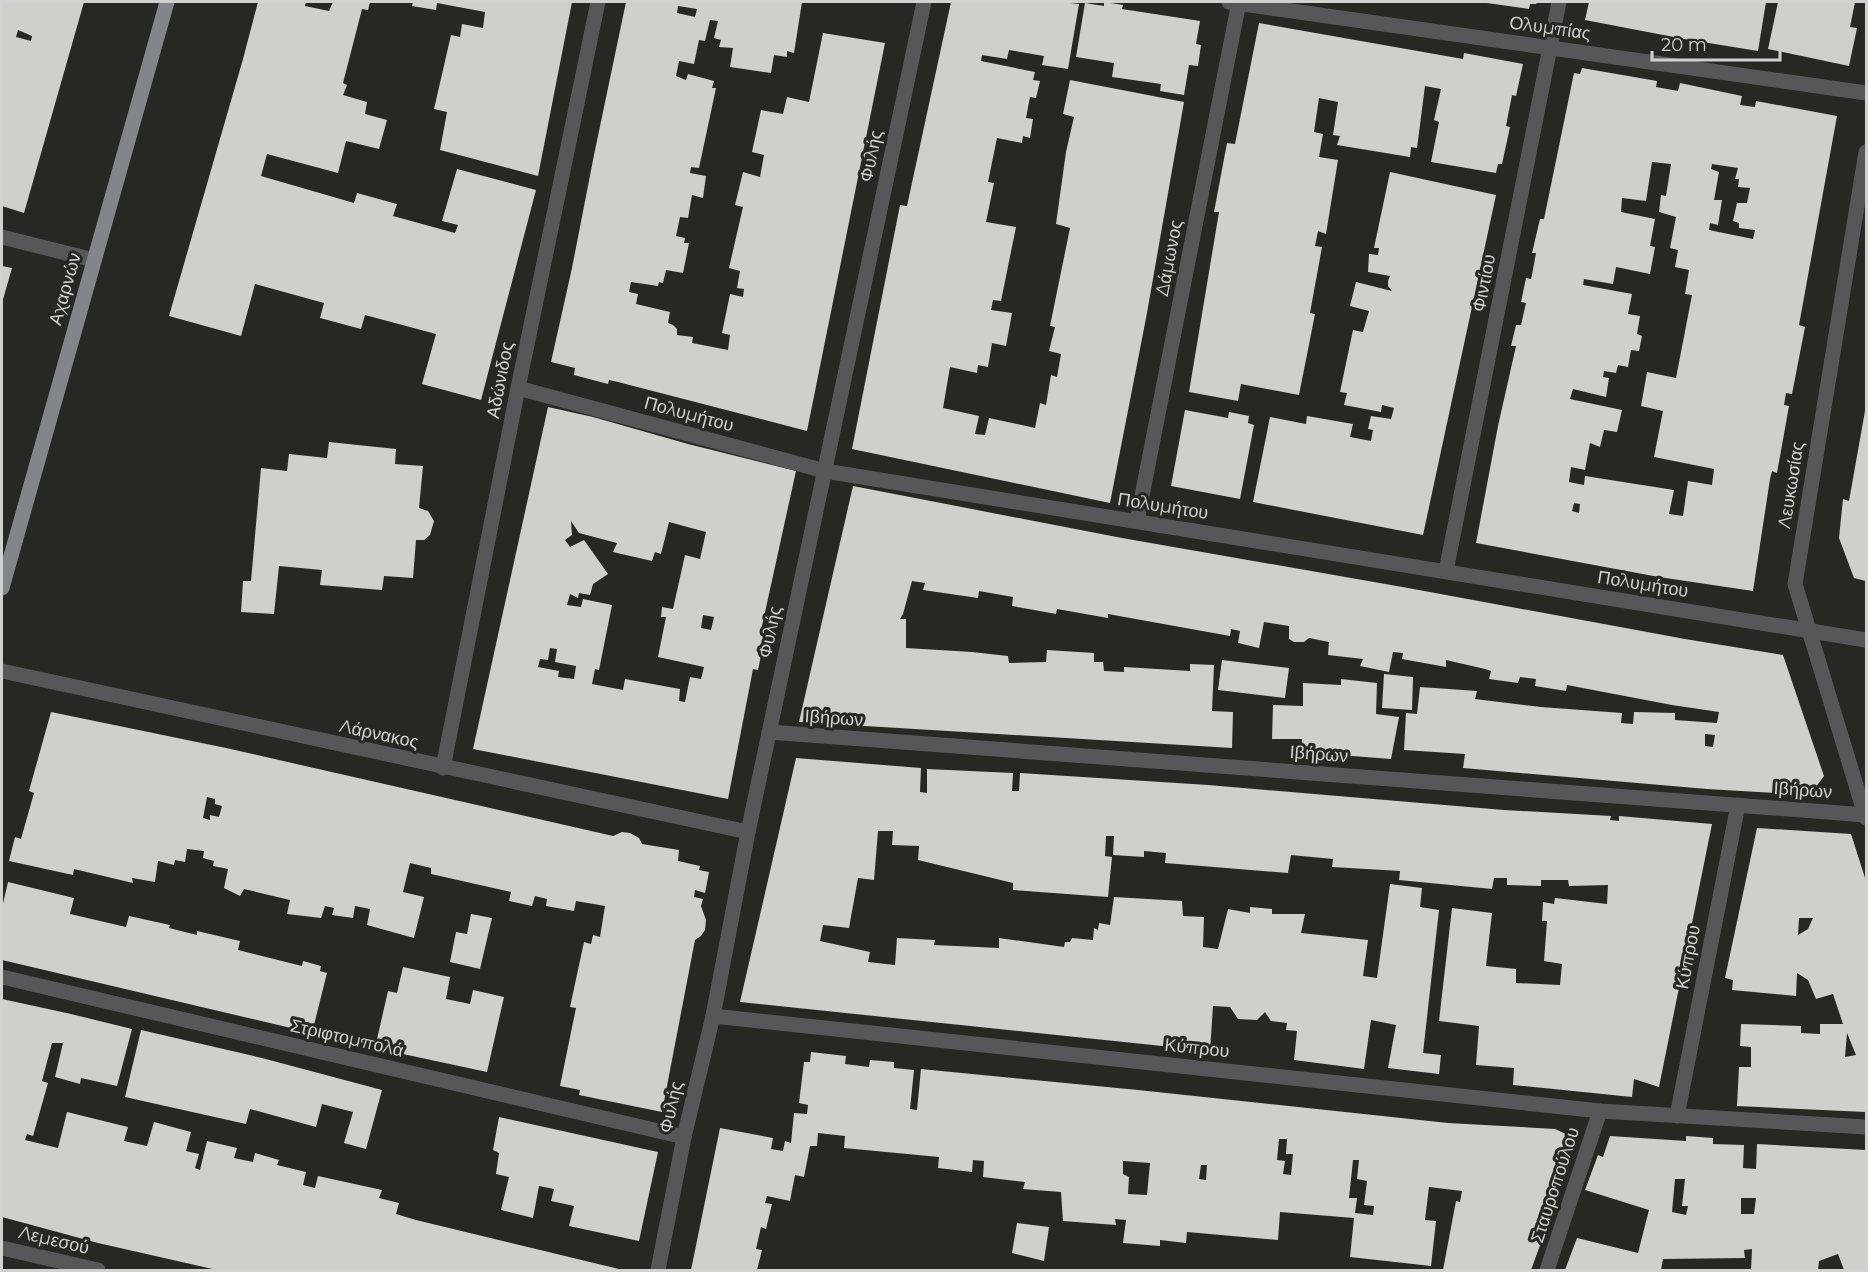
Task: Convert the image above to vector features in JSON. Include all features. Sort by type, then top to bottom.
[{"type":"main road","name":"Αχαρνών","points":[[2,588],[167,2]]},
{"type":"street","name":"Αδώνιδος","points":[[443,768],[518,388],[598,2]]},
{"type":"street","name":"Φυλής","points":[[658,1270],[684,1137],[712,1017],[748,832],[924,2]]},
{"type":"street","name":"Ολυμπίας","points":[[1236,2],[1866,93]]},
{"type":"street","name":"Δάμωνος","points":[[1137,521],[1236,2]]},
{"type":"street","name":"Φιντίου","points":[[1446,572],[1559,2]]},
{"type":"street","name":"Λευκωσίας","points":[[1866,152],[1795,584],[1866,816]]},
{"type":"street","points":[[2,237],[94,260]]},
{"type":"street","name":"Πολυμήτου","points":[[518,388],[825,471],[1866,640]]},
{"type":"street","name":"Λάρνακος","points":[[2,671],[748,832]]},
{"type":"street","name":"Ιβήρων","points":[[769,732],[1866,816]]},
{"type":"street","name":"Κύπρου","points":[[1677,1116],[1738,805]]},
{"type":"street","name":"Στριφτομπολά","points":[[2,977],[684,1137]]},
{"type":"street","name":"Κύπρου","points":[[712,1017],[1600,1111],[1866,1127]]},
{"type":"street","name":"Σταυροπούλου","points":[[1547,1270],[1600,1111]]},
{"type":"street","name":"Λεμεσού","points":[[2,1248],[98,1270]]},
{"type":"building","points":[[2,2],[84,2],[24,213],[2,206]],"holes":[[[18,30],[32,36],[31,41],[16,37]]]},
{"type":"building","points":[[258,2],[306,2],[305,6],[329,11],[333,2],[370,2],[368,10],[362,9],[343,83],[347,85],[343,95],[367,102],[365,114],[387,120],[379,149],[346,141],[338,173],[267,154],[261,176],[354,203],[357,193],[397,204],[393,216],[455,233],[458,225],[442,221],[457,169],[536,190],[481,400],[422,384],[436,334],[365,315],[361,329],[320,318],[324,303],[255,284],[241,336],[169,316]]},
{"type":"building","points":[[413,2],[572,2],[538,176],[440,150],[447,112],[434,109],[451,35],[460,37],[462,24],[483,28],[485,12],[437,3],[436,10],[412,6]]},
{"type":"building","points":[[626,2],[802,2],[794,53],[787,51],[787,57],[774,55],[771,73],[730,67],[733,48],[719,47],[721,40],[714,38],[718,21],[710,20],[705,41],[699,40],[694,64],[679,61],[676,76],[686,80],[688,74],[714,81],[712,88],[716,88],[699,168],[691,167],[690,173],[706,176],[703,198],[692,195],[688,218],[680,217],[676,236],[685,238],[684,243],[689,243],[683,273],[666,270],[663,283],[659,282],[658,286],[631,282],[629,292],[638,294],[636,304],[670,312],[668,323],[677,329],[677,335],[693,337],[692,343],[728,350],[730,335],[722,333],[730,294],[743,297],[744,289],[737,288],[740,271],[729,268],[743,207],[735,205],[743,172],[760,177],[764,155],[752,152],[761,110],[783,114],[787,97],[809,102],[823,33],[885,43],[807,431],[618,382],[609,380],[608,384],[574,375],[575,368],[551,362]],"holes":[[[678,6],[697,9],[695,17],[677,13]]]},
{"type":"building","points":[[951,2],[1079,4],[1068,69],[1042,65],[1044,56],[1009,50],[1007,59],[982,55],[981,61],[1035,72],[1033,80],[1040,81],[1036,98],[1030,97],[1026,118],[1033,119],[1030,138],[1023,136],[1022,143],[997,138],[988,182],[994,183],[986,222],[1016,227],[1001,301],[993,300],[991,310],[1012,313],[1006,346],[992,343],[988,367],[978,365],[977,373],[950,367],[943,408],[979,416],[975,434],[985,435],[989,418],[1035,428],[1040,403],[1046,405],[1051,375],[1057,377],[1061,354],[1049,351],[1055,327],[1050,326],[1070,228],[1056,224],[1066,152],[1074,117],[1063,114],[1070,80],[1184,102],[1147,313],[1110,503],[852,449],[900,205],[907,206]]},
{"type":"building","points":[[1104,2],[1123,5],[1122,9],[1200,21],[1196,44],[1201,45],[1198,66],[1189,65],[1184,95],[1160,91],[1161,84],[1112,77],[1114,63],[1076,57],[1085,3],[1104,6]]},
{"type":"building","points":[[1487,2],[1537,2],[1530,4],[1529,9]]},
{"type":"building","points":[[1589,2],[1766,2],[1758,51],[1585,20]]},
{"type":"building","points":[[1778,2],[1855,2],[1850,27],[1857,28],[1849,66],[1768,49]]},
{"type":"building","points":[[1259,23],[1463,59],[1464,53],[1523,64],[1516,96],[1512,95],[1506,126],[1510,127],[1502,164],[1498,164],[1496,173],[1431,162],[1439,122],[1434,120],[1441,89],[1425,86],[1417,148],[1411,147],[1410,157],[1337,145],[1340,136],[1333,135],[1338,102],[1319,98],[1314,132],[1323,134],[1319,157],[1338,160],[1326,234],[1318,231],[1315,246],[1322,247],[1310,313],[1315,314],[1299,395],[1241,384],[1238,401],[1189,392],[1219,212],[1214,212],[1227,143],[1235,144]]},
{"type":"building","points":[[1582,68],[1657,81],[1656,87],[1678,91],[1680,83],[1742,96],[1740,105],[1755,107],[1756,101],[1837,116],[1799,325],[1805,327],[1792,394],[1786,393],[1784,405],[1789,406],[1777,473],[1772,471],[1770,479],[1753,591],[1659,577],[1476,543],[1516,346],[1511,346],[1516,325],[1521,325],[1526,303],[1521,302],[1526,278],[1531,279],[1532,275],[1536,253],[1532,253],[1540,219],[1544,219],[1574,73],[1580,74]],"holes":[[[1652,162],[1671,164],[1666,196],[1661,195],[1659,212],[1676,217],[1670,248],[1678,250],[1675,267],[1689,270],[1685,294],[1692,295],[1676,378],[1647,372],[1641,406],[1663,411],[1654,457],[1714,469],[1712,485],[1688,481],[1683,516],[1669,514],[1674,490],[1585,476],[1584,485],[1569,482],[1571,467],[1585,470],[1590,443],[1600,447],[1604,430],[1617,432],[1622,410],[1570,399],[1573,389],[1606,397],[1609,378],[1603,377],[1604,371],[1616,373],[1618,365],[1628,367],[1631,350],[1639,351],[1642,336],[1637,334],[1640,316],[1628,314],[1632,294],[1583,285],[1584,279],[1613,284],[1616,267],[1650,274],[1655,247],[1650,246],[1655,219],[1621,212],[1622,198],[1646,201]],[[1712,164],[1738,168],[1735,179],[1739,179],[1738,187],[1750,188],[1747,203],[1737,203],[1733,221],[1739,223],[1739,228],[1755,230],[1753,239],[1709,230],[1710,223],[1718,225],[1722,200],[1714,200],[1719,172],[1711,169]],[[1574,503],[1580,504],[1579,513],[1572,511]]]},
{"type":"building","points":[[1390,172],[1496,195],[1423,535],[1253,502],[1270,417],[1306,424],[1307,416],[1353,424],[1350,437],[1371,441],[1373,430],[1368,429],[1371,416],[1391,419],[1394,408],[1382,405],[1381,412],[1344,405],[1347,393],[1340,392],[1353,330],[1363,332],[1369,311],[1350,306],[1356,282],[1392,291],[1388,286],[1390,276],[1368,272],[1369,254],[1378,255],[1379,248],[1374,248]]},
{"type":"building","points":[[2,266],[12,268],[2,303]]},
{"type":"building","points":[[548,407],[796,471],[760,635],[765,636],[758,670],[753,669],[728,799],[473,749]],"holes":[[[571,521],[579,533],[617,543],[613,552],[652,561],[655,552],[661,554],[669,522],[706,532],[700,559],[685,555],[673,609],[662,607],[661,617],[666,617],[658,657],[704,667],[701,679],[690,677],[685,702],[679,701],[680,689],[625,679],[623,690],[592,684],[595,669],[599,670],[612,605],[583,599],[581,607],[567,605],[570,594],[578,598],[579,593],[590,595],[593,584],[608,574],[584,540],[570,547],[565,540],[572,535]],[[703,615],[714,617],[711,630],[701,628]],[[550,648],[557,649],[555,662],[576,666],[574,679],[558,677],[559,671],[538,667],[540,659],[548,660]]]},
{"type":"building","points":[[1185,410],[1228,418],[1229,412],[1249,416],[1248,423],[1254,425],[1240,499],[1171,486]]},
{"type":"building","points":[[1865,411],[1866,581],[1854,578],[1839,538],[1843,499],[1849,501]]},
{"type":"building","points":[[329,442],[396,449],[395,464],[423,466],[419,508],[428,511],[434,521],[430,535],[424,540],[416,540],[413,578],[384,576],[382,590],[320,585],[322,570],[279,566],[274,614],[241,612],[243,581],[251,581],[261,468],[287,471],[289,454],[327,458]]},
{"type":"building","points":[[853,486],[1122,538],[1783,655],[1824,776],[1810,795],[1707,789],[1463,768],[1465,754],[1404,750],[1406,713],[1417,714],[1420,687],[1477,691],[1475,699],[1622,713],[1621,723],[1633,724],[1634,712],[1675,713],[1675,720],[1717,723],[1719,712],[1567,685],[1566,691],[1535,686],[1536,679],[1520,677],[1518,683],[1489,679],[1491,671],[1485,669],[1446,660],[1446,667],[1402,659],[1403,653],[1393,652],[1389,672],[1360,666],[1363,659],[1328,655],[1329,642],[1309,638],[1304,642],[1294,642],[1289,639],[1289,626],[1264,622],[1259,648],[1238,643],[1240,631],[1231,629],[1230,636],[1108,614],[1108,618],[1057,609],[1056,614],[1012,606],[1013,597],[979,591],[978,598],[923,590],[925,583],[912,581],[900,619],[906,619],[906,648],[1008,656],[1009,663],[1046,662],[1047,650],[1094,653],[1094,662],[1103,662],[1104,671],[1124,672],[1124,667],[1190,671],[1190,664],[1214,665],[1212,711],[1233,712],[1232,748],[799,722]],"holes":[[[1705,734],[1715,735],[1713,747],[1705,746]]]},
{"type":"building","points":[[1222,660],[1289,668],[1285,698],[1218,690]]},
{"type":"building","points":[[1384,674],[1413,677],[1412,710],[1382,708]]},
{"type":"building","points":[[1341,679],[1377,683],[1376,714],[1399,717],[1391,759],[1301,752],[1302,739],[1272,739],[1273,705],[1303,706],[1303,683],[1341,685]]},
{"type":"building","points":[[51,712],[226,748],[613,836],[622,832],[630,833],[639,838],[642,844],[679,850],[678,861],[700,866],[699,870],[709,872],[705,893],[695,890],[694,897],[703,899],[701,906],[706,920],[705,930],[695,940],[662,1112],[579,1095],[580,1090],[560,1086],[576,1008],[570,1007],[584,942],[591,944],[593,935],[600,937],[605,906],[576,901],[574,911],[546,906],[547,899],[535,896],[532,906],[509,901],[511,892],[431,874],[431,868],[410,863],[403,892],[424,897],[414,938],[367,925],[370,909],[355,906],[353,918],[332,915],[334,908],[325,906],[321,918],[287,914],[290,900],[244,889],[240,896],[224,888],[228,869],[213,866],[214,861],[203,858],[204,851],[187,849],[185,862],[175,860],[174,865],[158,861],[155,882],[132,878],[133,883],[74,869],[73,875],[9,861],[15,837],[21,839],[34,793],[29,791]],"holes":[[[207,797],[215,799],[215,804],[222,806],[219,817],[210,815],[210,820],[203,818]]]},
{"type":"building","points":[[796,758],[921,768],[920,792],[927,793],[927,769],[1013,773],[1012,791],[1019,791],[1020,773],[1611,816],[1610,820],[1619,821],[1619,816],[1712,824],[1659,1087],[1634,1079],[1632,1097],[1513,1085],[1514,1068],[1476,1065],[1479,1026],[1439,1021],[1452,908],[1492,913],[1486,966],[1516,969],[1516,983],[1560,985],[1562,964],[1544,961],[1547,921],[1542,921],[1543,902],[1554,904],[1555,898],[1607,904],[1608,885],[1569,886],[1568,880],[1541,880],[1541,886],[1507,885],[1507,878],[1494,878],[1492,889],[1399,880],[1400,871],[1332,867],[1333,859],[1291,855],[1288,873],[1165,863],[1166,853],[1144,851],[1144,857],[1113,855],[1114,836],[1106,836],[1105,856],[1112,857],[1108,897],[1013,890],[1013,883],[918,860],[919,846],[892,845],[893,831],[878,831],[874,880],[858,878],[849,928],[823,925],[820,941],[870,952],[868,962],[895,965],[897,938],[935,940],[934,945],[999,948],[999,938],[1064,947],[1065,942],[1070,942],[1072,938],[1093,940],[1094,928],[1098,930],[1099,923],[1110,925],[1114,897],[1182,901],[1183,916],[1204,917],[1203,947],[1218,949],[1228,909],[1250,913],[1250,907],[1272,909],[1272,914],[1305,914],[1301,933],[1368,940],[1363,976],[1377,978],[1390,884],[1422,888],[1420,907],[1439,910],[1423,1053],[1441,1055],[1439,1074],[1388,1068],[1396,1025],[1371,1020],[1364,1069],[1294,1060],[1297,1031],[1286,1030],[1287,1023],[1271,1021],[1265,1012],[1257,1020],[1238,1019],[1230,1007],[1213,1006],[1210,1051],[740,1002]]},
{"type":"building","points":[[1757,828],[1851,834],[1866,881],[1866,1112],[1737,1106],[1739,1067],[1751,1067],[1751,1047],[1740,1046],[1741,1024],[1801,1026],[1801,1033],[1820,1034],[1820,1024],[1843,1024],[1833,994],[1816,999],[1808,980],[1797,973],[1796,996],[1732,990],[1733,980],[1725,978]],"holes":[[[1799,918],[1813,918],[1808,929],[1798,935]],[[1847,1033],[1856,1055],[1845,1057]]]},
{"type":"building","points":[[8,882],[74,898],[70,914],[126,927],[129,916],[170,925],[169,928],[197,935],[197,931],[240,941],[238,950],[302,966],[303,961],[321,966],[320,971],[327,973],[312,1033],[2,960],[2,908]]},
{"type":"building","points":[[471,914],[492,918],[480,969],[450,962],[456,932],[467,934]]},
{"type":"building","points":[[403,967],[450,977],[446,999],[470,1004],[473,990],[504,997],[487,1072],[375,1048],[388,991],[397,993]]},
{"type":"building","points":[[2,999],[132,1029],[117,1086],[81,1078],[80,1084],[55,1077],[63,1043],[52,1043],[42,1081],[48,1083],[33,1136],[27,1134],[25,1140],[58,1148],[67,1112],[128,1127],[124,1141],[147,1146],[154,1122],[191,1132],[186,1151],[199,1154],[195,1168],[200,1170],[207,1141],[237,1148],[234,1158],[253,1162],[255,1153],[279,1160],[277,1165],[306,1172],[303,1185],[315,1188],[318,1176],[382,1190],[379,1198],[399,1203],[396,1214],[623,1270],[217,1270],[98,1243],[2,1217]]},
{"type":"building","points":[[141,1030],[262,1058],[382,1090],[366,1149],[344,1143],[353,1112],[322,1104],[316,1127],[250,1109],[246,1124],[125,1097]]},
{"type":"building","points":[[811,1052],[846,1056],[845,1064],[869,1067],[870,1060],[894,1062],[894,1068],[914,1070],[910,1109],[917,1110],[921,1069],[1448,1123],[1555,1129],[1566,1134],[1570,1140],[1551,1213],[1545,1211],[1540,1227],[1546,1229],[1531,1270],[1443,1270],[1456,1201],[1460,1202],[1462,1191],[1429,1187],[1425,1220],[1436,1221],[1431,1266],[1350,1257],[1354,1218],[1280,1212],[1278,1240],[1187,1232],[1186,1243],[1160,1240],[1160,1246],[1123,1243],[1126,1220],[1115,1219],[1116,1225],[1063,1221],[1061,1192],[1023,1189],[1025,1182],[983,1177],[984,1161],[973,1160],[972,1172],[938,1168],[939,1157],[844,1148],[845,1136],[818,1133],[817,1146],[810,1146],[804,1177],[795,1175],[790,1201],[767,1196],[765,1203],[772,1204],[766,1229],[761,1227],[756,1249],[762,1250],[757,1270],[691,1270],[720,1128],[773,1138],[771,1149],[783,1151],[785,1141],[791,1143],[794,1113],[807,1114],[808,1105],[799,1103],[804,1062],[810,1062]],"holes":[[[1279,1139],[1287,1139],[1286,1154],[1293,1154],[1291,1175],[1283,1174],[1285,1161],[1277,1160]],[[1353,1160],[1359,1160],[1357,1179],[1367,1181],[1364,1205],[1374,1206],[1373,1215],[1355,1213],[1357,1198],[1349,1198]],[[1123,1161],[1150,1163],[1147,1195],[1128,1194],[1129,1177],[1123,1174]],[[1201,1165],[1207,1165],[1206,1180],[1199,1179]]]},
{"type":"building","points":[[499,1117],[658,1152],[639,1241],[569,1226],[574,1206],[551,1201],[554,1189],[539,1186],[533,1218],[501,1210],[509,1177],[496,1174],[499,1153],[493,1150]]},
{"type":"building","points":[[1610,1136],[1686,1141],[1686,1136],[1713,1138],[1713,1144],[1744,1145],[1743,1168],[1756,1169],[1757,1144],[1866,1150],[1866,1270],[1844,1270],[1838,1254],[1819,1261],[1818,1270],[1751,1270],[1752,1249],[1744,1250],[1745,1258],[1663,1259],[1661,1270],[1565,1270],[1577,1238],[1638,1253],[1649,1210],[1585,1190],[1598,1155],[1603,1157]],"holes":[[[1675,1179],[1685,1179],[1682,1206],[1688,1206],[1686,1215],[1672,1212]],[[1741,1198],[1756,1198],[1754,1214],[1741,1214]]]},
{"type":"building","points":[[1017,1223],[1049,1227],[1044,1261],[1012,1253]]}]
